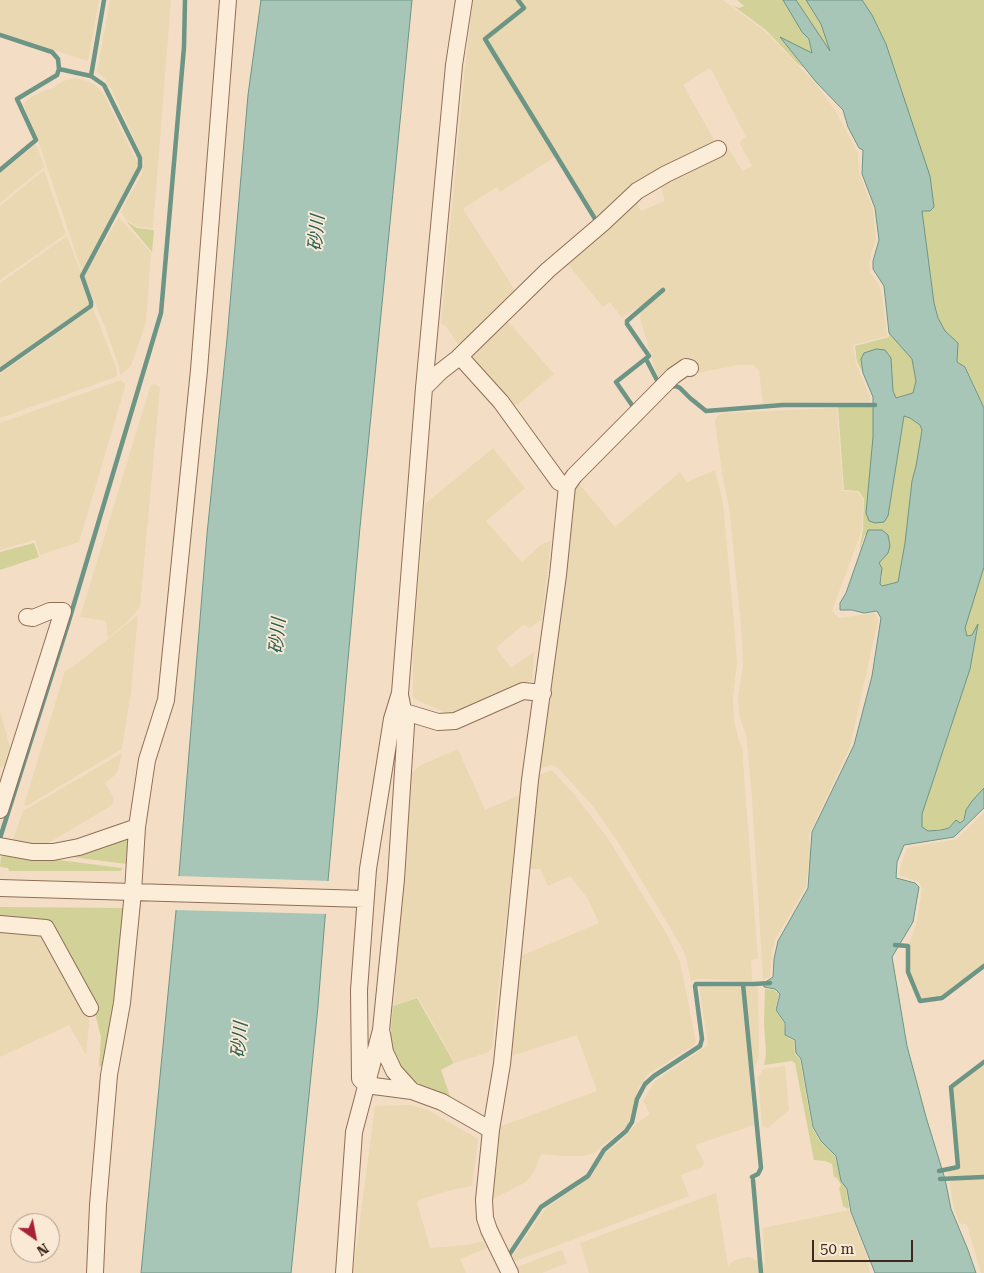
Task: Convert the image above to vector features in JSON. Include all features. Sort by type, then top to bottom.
[{"type":"street","points":[[95,1273],[98,1205],[109,1075],[122,1004],[133,892],[137,827],[147,760],[166,700],[199,370],[228,0]]},
{"type":"street","points":[[464,0],[454,65],[424,388],[399,705],[374,830],[365,899],[359,990],[360,1079],[366,1084],[412,1091],[442,1102],[491,1130]]},
{"type":"street","points":[[424,388],[458,358],[548,270],[637,191],[666,174],[718,149]]},
{"type":"street","points":[[458,358],[464,361],[501,402],[559,482],[568,486]]},
{"type":"street","points":[[503,1271],[485,1218],[484,1200],[491,1130],[502,1064],[539,692],[558,575],[568,486],[574,476],[664,385],[681,369],[686,366],[690,368]]},
{"type":"street","points":[[0,810],[63,611],[50,611],[32,618],[27,617]]},
{"type":"street","points":[[399,705],[438,722],[456,721],[523,692],[539,692]]},
{"type":"street","points":[[344,1273],[354,1132],[381,1030],[396,879],[406,725],[399,705]]},
{"type":"street","points":[[2,846],[32,852],[53,852],[79,847],[137,827]]},
{"type":"street","points":[[1,888],[365,899]]},
{"type":"street","points":[[0,924],[46,928],[90,1008]]},
{"type":"street","points":[[381,1030],[385,1052],[394,1071],[412,1091]]},
{"type":"shaded area","points":[[0,0],[99,0],[88,61],[0,33]]},
{"type":"shaded area","points":[[110,0],[171,0],[153,228],[138,227],[126,220],[121,211],[142,174],[144,161],[113,92],[105,79],[97,72]]},
{"type":"shaded area","points":[[473,0],[723,0],[765,31],[815,83],[835,110],[858,153],[859,173],[873,209],[876,239],[869,262],[870,272],[879,285],[882,295],[887,336],[853,345],[856,364],[870,396],[870,401],[763,404],[759,371],[754,365],[739,365],[697,373],[695,368],[661,381],[655,369],[640,318],[641,312],[638,307],[622,318],[610,302],[603,307],[566,262],[636,201],[641,211],[665,201],[660,182],[728,147],[742,171],[752,166],[740,144],[741,140],[746,137],[709,68],[683,85],[716,143],[599,220],[558,155],[500,192],[497,187],[463,209],[516,292],[459,346],[445,325],[441,324]]},
{"type":"shaded area","points":[[737,0],[783,0],[802,32],[809,39],[813,54],[781,38],[804,68],[766,30],[732,5],[739,8],[744,6]]},
{"type":"shaded area","points":[[796,0],[806,0],[821,24],[831,53]]},
{"type":"shaded area","points":[[862,0],[984,0],[984,408],[966,367],[957,362],[958,343],[945,331],[938,318],[934,303],[922,211],[930,211],[900,85],[886,44],[872,15]]},
{"type":"shaded area","points":[[75,78],[88,81],[103,93],[138,164],[137,170],[82,272],[38,140],[23,104],[30,98],[53,88],[63,81]]},
{"type":"shaded area","points":[[35,145],[44,167],[0,203],[0,173]]},
{"type":"shaded area","points":[[44,170],[66,234],[0,280],[0,206]]},
{"type":"shaded area","points":[[119,217],[151,253],[146,322],[131,366],[120,375],[108,335],[84,276]]},
{"type":"shaded area","points":[[126,221],[137,228],[154,230],[152,252]]},
{"type":"shaded area","points":[[67,236],[81,273],[79,276],[89,305],[0,367],[0,283]]},
{"type":"shaded area","points":[[93,308],[116,367],[116,377],[0,418],[0,374]]},
{"type":"shaded area","points":[[506,322],[512,326],[554,374],[517,405],[513,404],[469,353]]},
{"type":"shaded area","points":[[889,333],[912,359],[916,381],[913,393],[896,398],[893,391],[861,359],[863,373],[857,362],[855,346],[889,337]]},
{"type":"shaded area","points":[[121,380],[125,387],[79,542],[40,555],[35,540],[0,550],[0,423]]},
{"type":"shaded area","points":[[154,384],[160,388],[140,607],[130,619],[108,638],[106,621],[80,617],[150,387]]},
{"type":"shaded area","points":[[873,406],[873,437],[888,516],[904,416],[920,425],[922,430],[912,481],[905,543],[898,582],[882,586],[880,584],[882,576],[879,564],[882,559],[865,534],[859,551],[863,530],[864,499],[859,491],[844,490],[838,407]]},
{"type":"shaded area","points":[[837,408],[843,491],[858,492],[863,500],[862,530],[832,611],[839,618],[875,613],[878,620],[850,747],[809,835],[810,852],[806,887],[775,940],[770,977],[763,980],[752,798],[746,733],[739,714],[738,697],[743,664],[741,626],[729,506],[723,480],[715,421],[718,415],[724,413]]},
{"type":"shaded area","points":[[493,448],[525,488],[486,521],[522,562],[542,544],[551,541],[542,619],[530,628],[523,625],[496,648],[511,668],[534,652],[532,681],[519,684],[450,715],[413,698],[413,650],[425,504]]},
{"type":"shaded area","points":[[715,470],[723,503],[737,662],[733,698],[734,719],[742,747],[758,959],[751,960],[752,981],[696,979],[691,981],[685,954],[674,934],[620,845],[592,805],[558,768],[552,765],[538,769],[570,498],[577,481],[615,527],[680,472],[687,482]]},
{"type":"shaded area","points":[[34,543],[39,557],[0,570],[0,552]]},
{"type":"shaded area","points":[[984,567],[984,788],[972,801],[964,820],[949,828],[928,831],[922,827],[922,814],[970,669],[977,627],[972,635],[967,636],[965,628]]},
{"type":"shaded area","points":[[138,615],[131,692],[122,749],[27,806],[24,805],[65,671],[74,666]]},
{"type":"shaded area","points":[[0,711],[12,755],[9,765],[0,767]]},
{"type":"shaded area","points":[[458,749],[485,810],[520,795],[492,1047],[489,1052],[455,1063],[418,997],[394,1005],[410,774],[421,765]]},
{"type":"shaded area","points":[[122,753],[118,770],[105,783],[114,798],[113,803],[109,807],[52,841],[34,846],[12,842],[23,811]]},
{"type":"shaded area","points":[[552,770],[573,793],[607,837],[668,936],[680,962],[696,1041],[694,1045],[648,1074],[639,1087],[628,1125],[594,1153],[583,1156],[541,1154],[534,1172],[526,1182],[493,1199],[489,1198],[496,1128],[597,1091],[577,1035],[511,1056],[505,1056],[516,958],[599,923],[588,899],[570,876],[548,886],[540,869],[524,869],[539,775]]},
{"type":"shaded area","points":[[984,812],[984,964],[940,998],[921,1000],[909,971],[909,944],[916,925],[922,889],[919,882],[899,875],[901,864],[907,848],[957,839]]},
{"type":"shaded area","points":[[128,838],[126,864],[57,855]]},
{"type":"shaded area","points":[[9,852],[122,868],[121,871],[9,871],[8,868],[0,867],[1,857]]},
{"type":"shaded area","points":[[0,907],[123,908],[114,1018],[103,1065],[99,1067],[101,1037],[94,1009],[51,926],[0,920]]},
{"type":"shaded area","points":[[0,931],[47,935],[90,1014],[86,1055],[69,1025],[0,1057]]},
{"type":"shaded area","points":[[699,986],[758,987],[759,1058],[749,1078],[754,1125],[695,1145],[704,1162],[702,1167],[681,1175],[689,1196],[510,1263],[509,1261],[546,1208],[592,1176],[606,1153],[620,1142],[637,1123],[650,1114],[643,1101],[655,1081],[708,1045]]},
{"type":"shaded area","points":[[765,989],[774,990],[779,994],[775,1010],[784,1023],[785,1036],[794,1041],[795,1054],[800,1060],[812,1127],[819,1140],[835,1156],[841,1181],[846,1189],[848,1209],[843,1206],[839,1188],[841,1185],[837,1178],[834,1177],[832,1164],[814,1160],[795,1063],[792,1061],[764,1065],[766,1054],[764,1023]]},
{"type":"shaded area","points":[[417,998],[454,1063],[441,1070],[453,1105],[414,1087],[389,1049],[393,1006]]},
{"type":"shaded area","points":[[984,1063],[984,1273],[981,1273],[967,1225],[959,1223],[953,1205],[948,1170],[959,1168],[952,1087]]},
{"type":"shaded area","points":[[785,1066],[789,1110],[768,1128],[762,1126],[758,1078],[763,1069]]},
{"type":"shaded area","points":[[410,1105],[428,1110],[478,1139],[472,1186],[451,1190],[417,1202],[430,1248],[467,1245],[483,1241],[487,1248],[460,1259],[466,1273],[353,1273],[375,1106]]},
{"type":"shaded area","points":[[716,1193],[728,1266],[734,1260],[749,1257],[765,1264],[763,1228],[849,1210],[866,1254],[870,1273],[589,1273],[580,1243]]},
{"type":"shaded area","points":[[562,1250],[567,1263],[542,1273],[516,1273],[514,1268]]},
{"type":"water","name":"砂川","points":[[261,0],[412,0],[360,527],[318,1006],[291,1273],[141,1273],[176,911],[207,534],[227,339],[248,95]]},
{"type":"water","points":[[783,0],[796,0],[830,51],[821,24],[806,0],[862,0],[872,15],[886,44],[930,176],[934,207],[930,211],[922,211],[934,303],[938,318],[945,331],[958,343],[957,362],[965,367],[984,408],[984,567],[965,628],[967,636],[972,635],[978,624],[970,669],[922,814],[922,827],[928,831],[941,830],[949,828],[956,820],[960,823],[964,820],[966,810],[972,801],[984,788],[984,808],[954,837],[904,845],[897,862],[896,878],[915,883],[919,887],[913,922],[892,957],[907,1046],[945,1179],[951,1209],[976,1273],[875,1273],[851,1212],[847,1189],[841,1181],[836,1156],[821,1141],[813,1127],[801,1059],[796,1053],[795,1040],[785,1035],[785,1023],[776,1010],[780,994],[775,989],[764,987],[764,983],[773,977],[778,941],[808,888],[812,832],[854,745],[872,676],[881,618],[877,611],[864,613],[840,610],[840,603],[846,593],[868,530],[882,530],[888,535],[890,546],[888,553],[879,563],[882,568],[880,584],[882,586],[898,582],[905,543],[912,481],[922,430],[920,425],[904,416],[888,516],[884,522],[875,523],[869,521],[866,513],[873,437],[873,397],[863,373],[861,359],[864,353],[876,349],[885,350],[891,358],[893,391],[896,398],[913,393],[916,381],[912,359],[889,333],[884,286],[873,269],[873,261],[879,240],[875,208],[862,174],[863,150],[859,148],[848,127],[843,110],[816,82],[780,37],[812,53],[809,39],[802,32]]},
{"type":"pier","points":[[177,876],[330,881],[328,914],[174,910]]},
{"type":"waterway","points":[[0,370],[91,306],[82,276],[140,167],[140,158],[104,85],[91,76],[104,0]]},
{"type":"waterway","points":[[0,838],[68,624],[161,313],[184,47],[185,0]]},
{"type":"waterway","points":[[518,0],[524,8],[485,39],[597,222]]},
{"type":"waterway","points":[[0,35],[52,52],[58,59],[59,69],[91,76]]},
{"type":"waterway","points":[[0,170],[36,140],[17,99],[57,75],[59,69]]},
{"type":"waterway","points":[[632,410],[634,408],[616,382],[649,356],[627,324],[627,321],[663,290]]},
{"type":"waterway","points":[[646,359],[658,382],[661,384]]},
{"type":"waterway","points":[[670,387],[676,386],[680,388],[706,411],[783,405],[875,405]]},
{"type":"waterway","points":[[895,945],[908,946],[908,972],[920,1001],[942,998],[984,966]]},
{"type":"waterway","points":[[507,1258],[541,1207],[588,1176],[604,1150],[626,1131],[632,1122],[637,1099],[645,1084],[700,1046],[702,1039],[696,984],[770,983]]},
{"type":"waterway","points":[[743,984],[761,1168],[758,1174],[752,1177]]},
{"type":"waterway","points":[[939,1171],[958,1167],[951,1087],[984,1062]]},
{"type":"waterway","points":[[940,1179],[984,1177]]},
{"type":"waterway","points":[[753,1180],[761,1273]]}]
